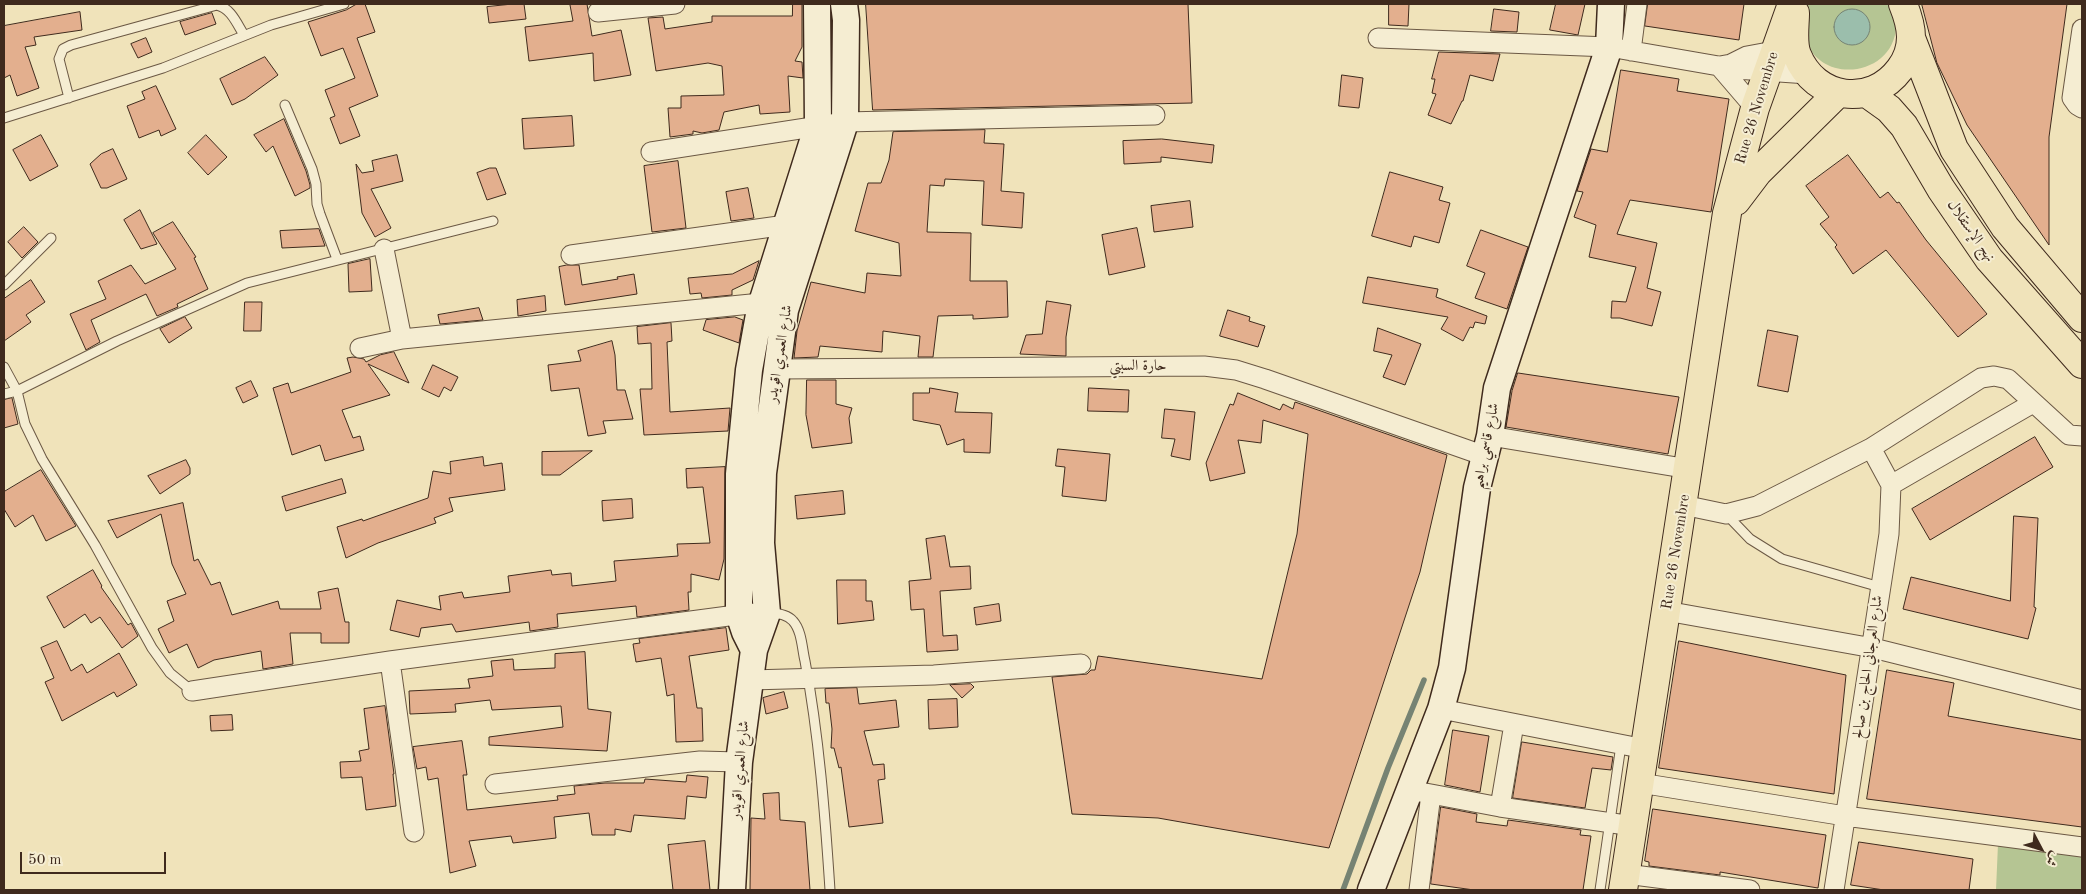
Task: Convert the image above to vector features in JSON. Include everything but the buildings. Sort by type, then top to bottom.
[{"type":"main road","name":"Rue 26 Novembre","points":[[1624,882],[1622,824],[1640,783],[1633,747],[1667,606],[1727,213],[1755,108],[1792,4]]},
{"type":"main road","points":[[1796,4],[1794,29],[1796,53],[1808,74],[1827,90],[1838,93],[1868,94],[1892,79],[1906,60],[1912,38]]},
{"type":"main road","name":"نهج الإستقلال","points":[[1903,4],[1908,16],[1912,38],[1954,148],[2005,227],[2082,318]]},
{"type":"main road","name":"Rue 26 Novembre","points":[[1727,213],[1758,172],[1838,93]]},
{"type":"main road","name":"نهج الإستقلال","points":[[1868,94],[1889,109],[1904,126],[1941,189],[1990,260],[2082,364]]},
{"type":"street","points":[[598,12],[675,4]]},
{"type":"street","name":"شارع العمري اقويدر","points":[[754,650],[739,614],[739,474],[749,370],[762,303],[818,125],[819,18],[817,4]]},
{"type":"street","name":"شارع العمري اقويدر","points":[[732,890],[739,762],[754,650],[767,613],[761,543],[762,482],[784,310],[845,122],[846,20],[844,4]]},
{"type":"street","name":"شارع قاسمي براهيم","points":[[1371,890],[1421,792],[1453,657],[1477,488],[1488,446],[1497,388],[1620,49],[1610,4]]},
{"type":"street","points":[[1620,49],[1637,4]]},
{"type":"street","points":[[2082,30],[2072,98],[2076,105],[2082,108]]},
{"type":"street","points":[[1378,38],[1620,49],[1719,66],[1731,64],[1747,56],[1808,74]]},
{"type":"street","points":[[1719,66],[1755,108]]},
{"type":"street","points":[[651,152],[845,122],[1155,115]]},
{"type":"street","points":[[571,255],[786,225]]},
{"type":"street","points":[[384,249],[402,339]]},
{"type":"street","points":[[360,348],[402,339],[762,303]]},
{"type":"street","name":"حارة السبتي","points":[[777,369],[1204,366],[1236,370],[1488,446],[1689,470]]},
{"type":"street","points":[[1683,505],[1726,514],[1757,506],[1871,448],[1981,378],[1994,376],[2008,379],[2069,435],[2082,436]]},
{"type":"street","points":[[1871,448],[1891,485],[2033,403]]},
{"type":"street","name":"شارع العرجاني الحاج بن صالح","points":[[1834,890],[1873,648],[1880,587],[1889,534],[1891,485]]},
{"type":"street","points":[[1667,606],[1873,648],[2082,700]]},
{"type":"street","points":[[192,691],[739,614],[767,613]]},
{"type":"street","points":[[390,662],[414,832]]},
{"type":"street","points":[[750,680],[934,674],[1081,664]]},
{"type":"street","points":[[1441,709],[1633,747]]},
{"type":"street","points":[[1500,807],[1514,724]]},
{"type":"street","points":[[495,784],[700,761],[739,762]]},
{"type":"street","points":[[1640,783],[1845,816],[2082,847]]},
{"type":"street","points":[[1419,890],[1421,792],[1500,807],[1622,824]]},
{"type":"street","points":[[1624,882],[1750,890]]},
{"type":"lane","points":[[4,118],[163,68],[270,24],[344,4]]},
{"type":"lane","points":[[69,98],[59,59],[63,49],[70,45],[217,5],[230,12],[244,35]]},
{"type":"lane","points":[[285,105],[312,169],[316,184],[317,204],[337,259]]},
{"type":"lane","points":[[4,394],[17,391],[116,340],[247,283],[493,221]]},
{"type":"lane","points":[[4,285],[51,238]]},
{"type":"lane","points":[[4,367],[17,391],[25,424],[42,459],[96,545],[152,648],[170,672],[192,691]]},
{"type":"lane","points":[[1726,514],[1750,539],[1782,559],[1880,587]]},
{"type":"lane","points":[[767,613],[782,614],[793,620],[799,634],[808,679],[825,818],[830,890]]},
{"type":"lane","points":[[1600,890],[1622,824],[1633,747]]},
{"type":"green space","points":[[1805,4],[1892,4],[1896,23],[1892,43],[1883,56],[1871,65],[1856,69],[1840,69],[1825,64],[1813,54],[1805,38]]},
{"type":"green space","points":[[1998,844],[2082,856],[2082,890],[1996,890]]},
{"type":"shaded area","points":[[1852,9],[1864,15],[1870,27],[1864,39],[1852,45],[1840,39],[1834,27],[1840,15]]},
{"type":"waterway","points":[[1343,890],[1388,768],[1424,680]]}]
